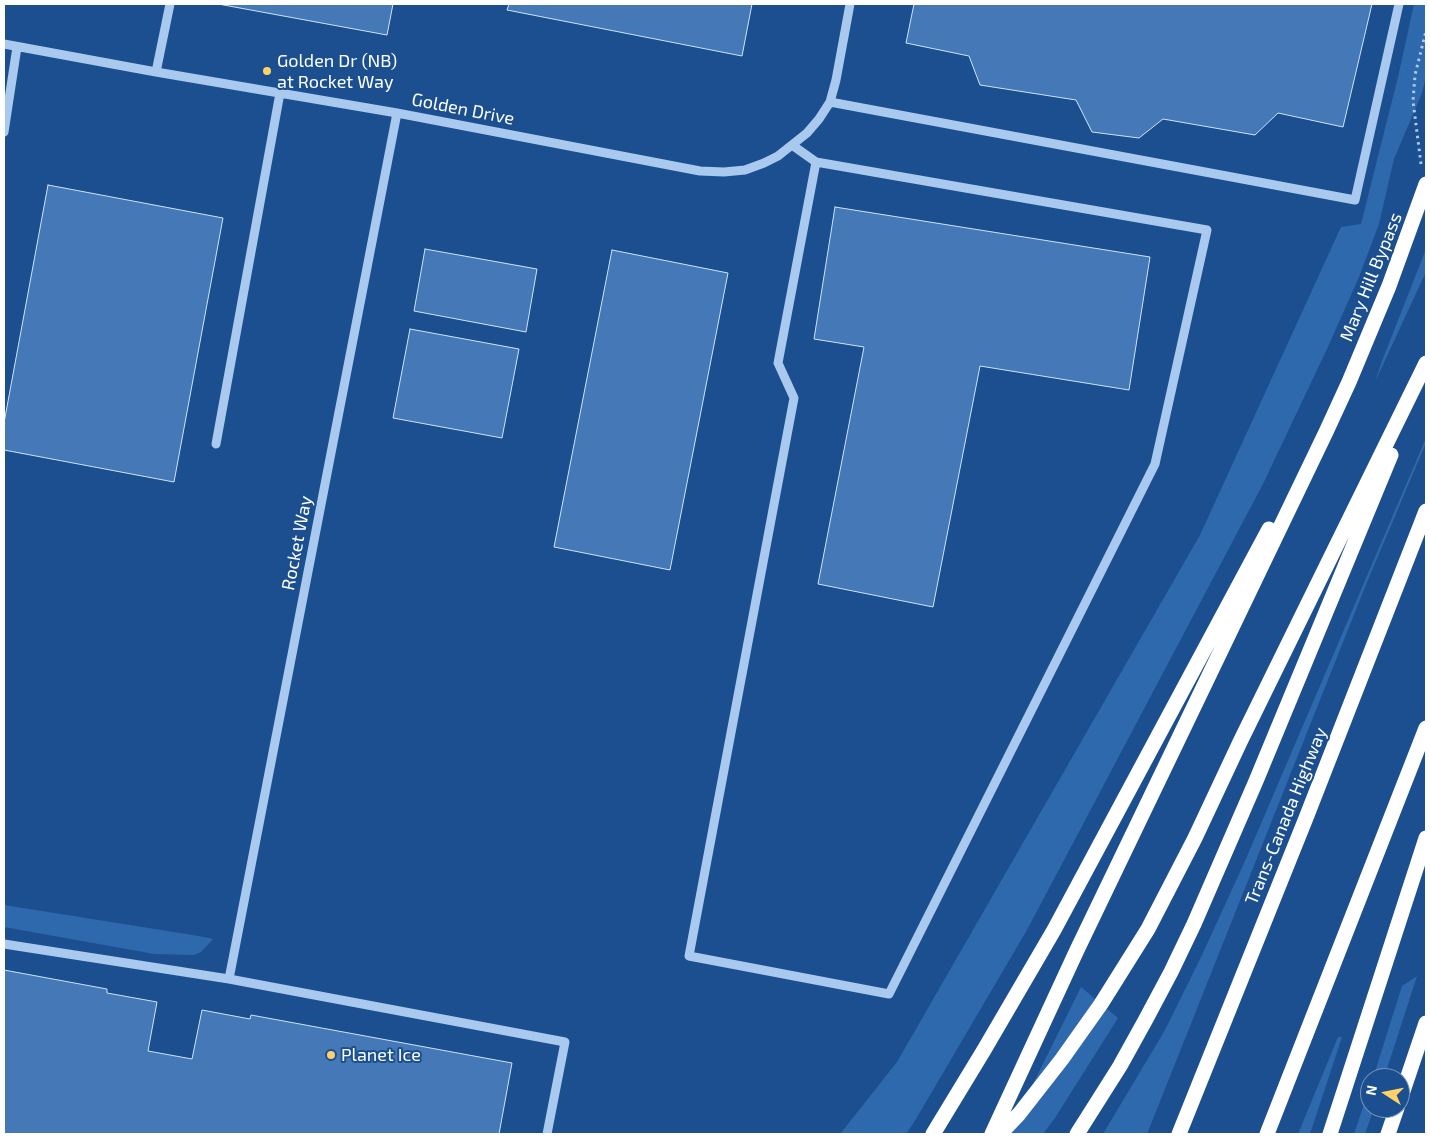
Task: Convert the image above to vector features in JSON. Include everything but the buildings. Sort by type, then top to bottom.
[{"type":"highway","name":"Mary Hill Bypass","points":[[1348,382],[1389,286],[1426,186]]},
{"type":"highway","points":[[1000,1134],[1020,1114],[1102,1004],[1148,929],[1173,882],[1426,363]]},
{"type":"highway","points":[[1077,1134],[1120,1066],[1146,1019],[1171,972],[1197,916],[1256,780],[1426,370]]},
{"type":"highway","points":[[933,1134],[1054,930],[1348,382]]},
{"type":"highway","points":[[992,1134],[1077,950],[1286,517],[1348,382]]},
{"type":"highway","name":"Trans-Canada Highway","points":[[1179,1134],[1306,818],[1426,511]]},
{"type":"highway","points":[[1267,1134],[1426,728]]},
{"type":"highway","points":[[1330,1134],[1426,838]]},
{"type":"highway","points":[[1410,1070],[1426,1023]]},
{"type":"highway","points":[[1388,1134],[1394,1118]]},
{"type":"street","points":[[156,72],[170,4]]},
{"type":"street","name":"Golden Drive","points":[[4,44],[397,113],[700,171],[724,172],[746,170],[764,164],[778,156],[807,133],[818,120],[830,102],[840,65],[850,4]]},
{"type":"street","points":[[830,102],[1355,200],[1399,4]]},
{"type":"street","points":[[4,132],[16,47]]},
{"type":"street","points":[[216,444],[280,93]]},
{"type":"street","name":"Rocket Way","points":[[229,979],[397,113]]},
{"type":"street","points":[[792,145],[816,162],[1207,230],[1154,464],[889,994],[689,956],[794,398],[778,363],[816,162]]},
{"type":"street","points":[[4,944],[229,979],[565,1042],[547,1134]]},
{"type":"path","points":[[1426,31],[1415,75],[1413,101],[1426,186]]},
{"type":"shaded area","points":[[1414,4],[1426,4],[1426,77],[1422,93],[1394,159],[1379,224],[1359,277],[1263,484],[1027,930],[916,1119],[906,1134],[840,1134],[897,1062],[1200,535],[1341,227],[1361,224],[1398,77]]},
{"type":"shaded area","points":[[1426,249],[1426,272],[1375,382],[1382,361]]},
{"type":"shaded area","points":[[1426,438],[1426,443],[1367,582],[1147,1134],[1103,1134],[1165,1030],[1202,955],[1245,861]]},
{"type":"shaded area","points":[[4,905],[213,939],[201,952],[194,955],[154,954],[4,927]]},
{"type":"shaded area","points":[[1417,976],[1387,1068],[1376,1068],[1402,986]]},
{"type":"shaded area","points":[[1081,987],[1118,1018],[1043,1134],[1011,1134],[1026,1098]]},
{"type":"shaded area","points":[[1338,1037],[1342,1037],[1310,1134],[1298,1134]]},
{"type":"shaded area","points":[[1360,1116],[1360,1118],[1371,1118],[1365,1134],[1354,1134]]},
{"type":"place","name":"Golden Dr (NB) at Rocket Way","points":[[267,71]]},
{"type":"place","name":"Planet Ice","points":[[331,1055]]}]
